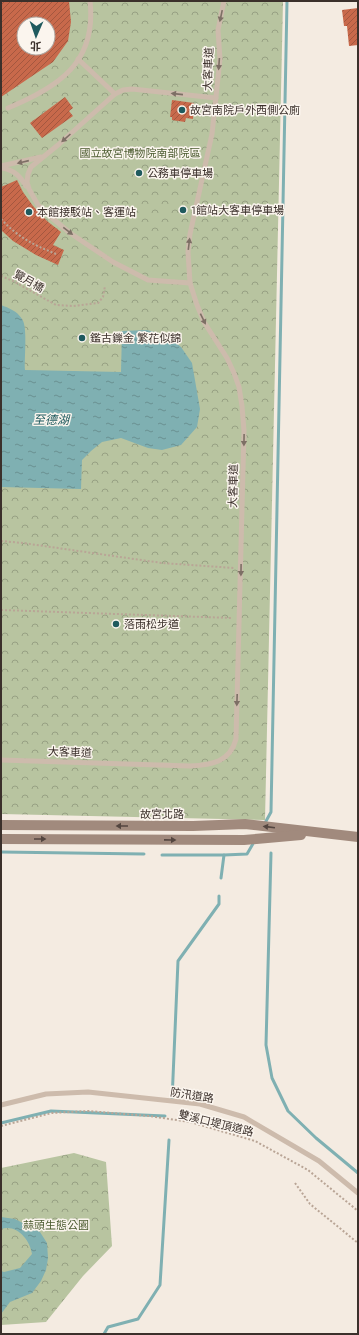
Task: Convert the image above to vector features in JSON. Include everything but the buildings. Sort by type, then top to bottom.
[{"type":"street","name":"故宮北路","points":[[1,825],[193,826],[245,824],[321,834],[358,837]]},
{"type":"street","name":"故宮北路","points":[[1,839],[244,840],[321,834]]},
{"type":"lane","points":[[8,108],[49,88],[66,74],[78,60],[84,52],[90,30],[90,1]]},
{"type":"lane","name":"大客車道","points":[[1,760],[207,766],[219,762],[234,747],[236,739],[240,618],[244,431],[240,387],[227,358],[204,322],[197,305],[190,283],[188,252],[190,234],[212,134],[220,59],[218,30],[224,1]]},
{"type":"lane","points":[[78,60],[115,94]]},
{"type":"lane","points":[[29,189],[27,182],[31,167],[115,94],[123,90],[132,89],[216,98]]},
{"type":"lane","points":[[1,167],[44,157]]},
{"type":"lane","points":[[1,167],[17,174],[29,189],[38,205],[46,213],[70,233],[112,262],[148,280],[190,283]]},
{"type":"lane","name":"防汛道路","points":[[1,1105],[46,1094],[88,1092],[200,1104],[244,1116],[319,1161],[358,1193]]},
{"type":"path","points":[[1,219],[14,233],[36,246],[56,254]]},
{"type":"path","name":"覽月橋","points":[[1,276],[56,305],[73,306],[98,303],[104,297],[105,286]]},
{"type":"path","points":[[1,541],[162,563],[241,568]]},
{"type":"path","points":[[1,610],[240,618]]},
{"type":"path","name":"雙溪口堤頂道路","points":[[1,1126],[52,1114],[88,1111],[149,1116],[190,1122],[255,1141],[308,1170],[358,1211]]},
{"type":"path","points":[[296,1183],[310,1204],[358,1243]]},
{"type":"green space","name":"國立故宮博物院南部院區","points":[[1,1],[283,1],[265,820],[1,814]]},
{"type":"green space","name":"蒜頭生態公園","points":[[74,1153],[106,1162],[112,1246],[83,1276],[46,1322],[1,1325],[1,1168]]},
{"type":"water","name":"至德湖","points":[[1,305],[15,312],[20,316],[24,323],[25,370],[121,372],[122,331],[147,330],[166,335],[181,347],[192,363],[200,409],[197,427],[181,445],[162,450],[148,448],[121,438],[102,442],[82,460],[81,489],[1,487]]},
{"type":"water","points":[[1,1217],[15,1219],[40,1232],[47,1243],[48,1258],[46,1270],[41,1281],[32,1293],[10,1302],[1,1314],[1,1271],[4,1272],[20,1268],[32,1254],[29,1243],[22,1234],[12,1229],[1,1229]]},
{"type":"waterway","points":[[265,823],[271,812],[287,1]]},
{"type":"waterway","points":[[224,855],[247,854],[254,842]]},
{"type":"waterway","points":[[1,852],[144,854]]},
{"type":"waterway","points":[[271,853],[266,1045],[272,1078],[288,1111],[316,1138],[358,1173]]},
{"type":"waterway","points":[[162,855],[224,855],[221,878]]},
{"type":"waterway","points":[[172,1101],[178,961],[219,904],[219,896]]},
{"type":"waterway","points":[[1,1123],[51,1111],[165,1116]]},
{"type":"waterway","points":[[104,1334],[108,1327],[138,1319],[160,1285],[169,1140]]},
{"type":"place","name":"故宮南院戶外西側公廁","points":[[182,110]]},
{"type":"place","name":"公務車停車場","points":[[139,173]]},
{"type":"place","name":"1館站大客車停車場","points":[[183,210]]},
{"type":"place","name":"本館接駁站、客運站","points":[[29,212]]},
{"type":"place","name":"鑑古鑠金 繁花似錦","points":[[82,338]]},
{"type":"place","name":"落雨松步道","points":[[116,624]]}]
